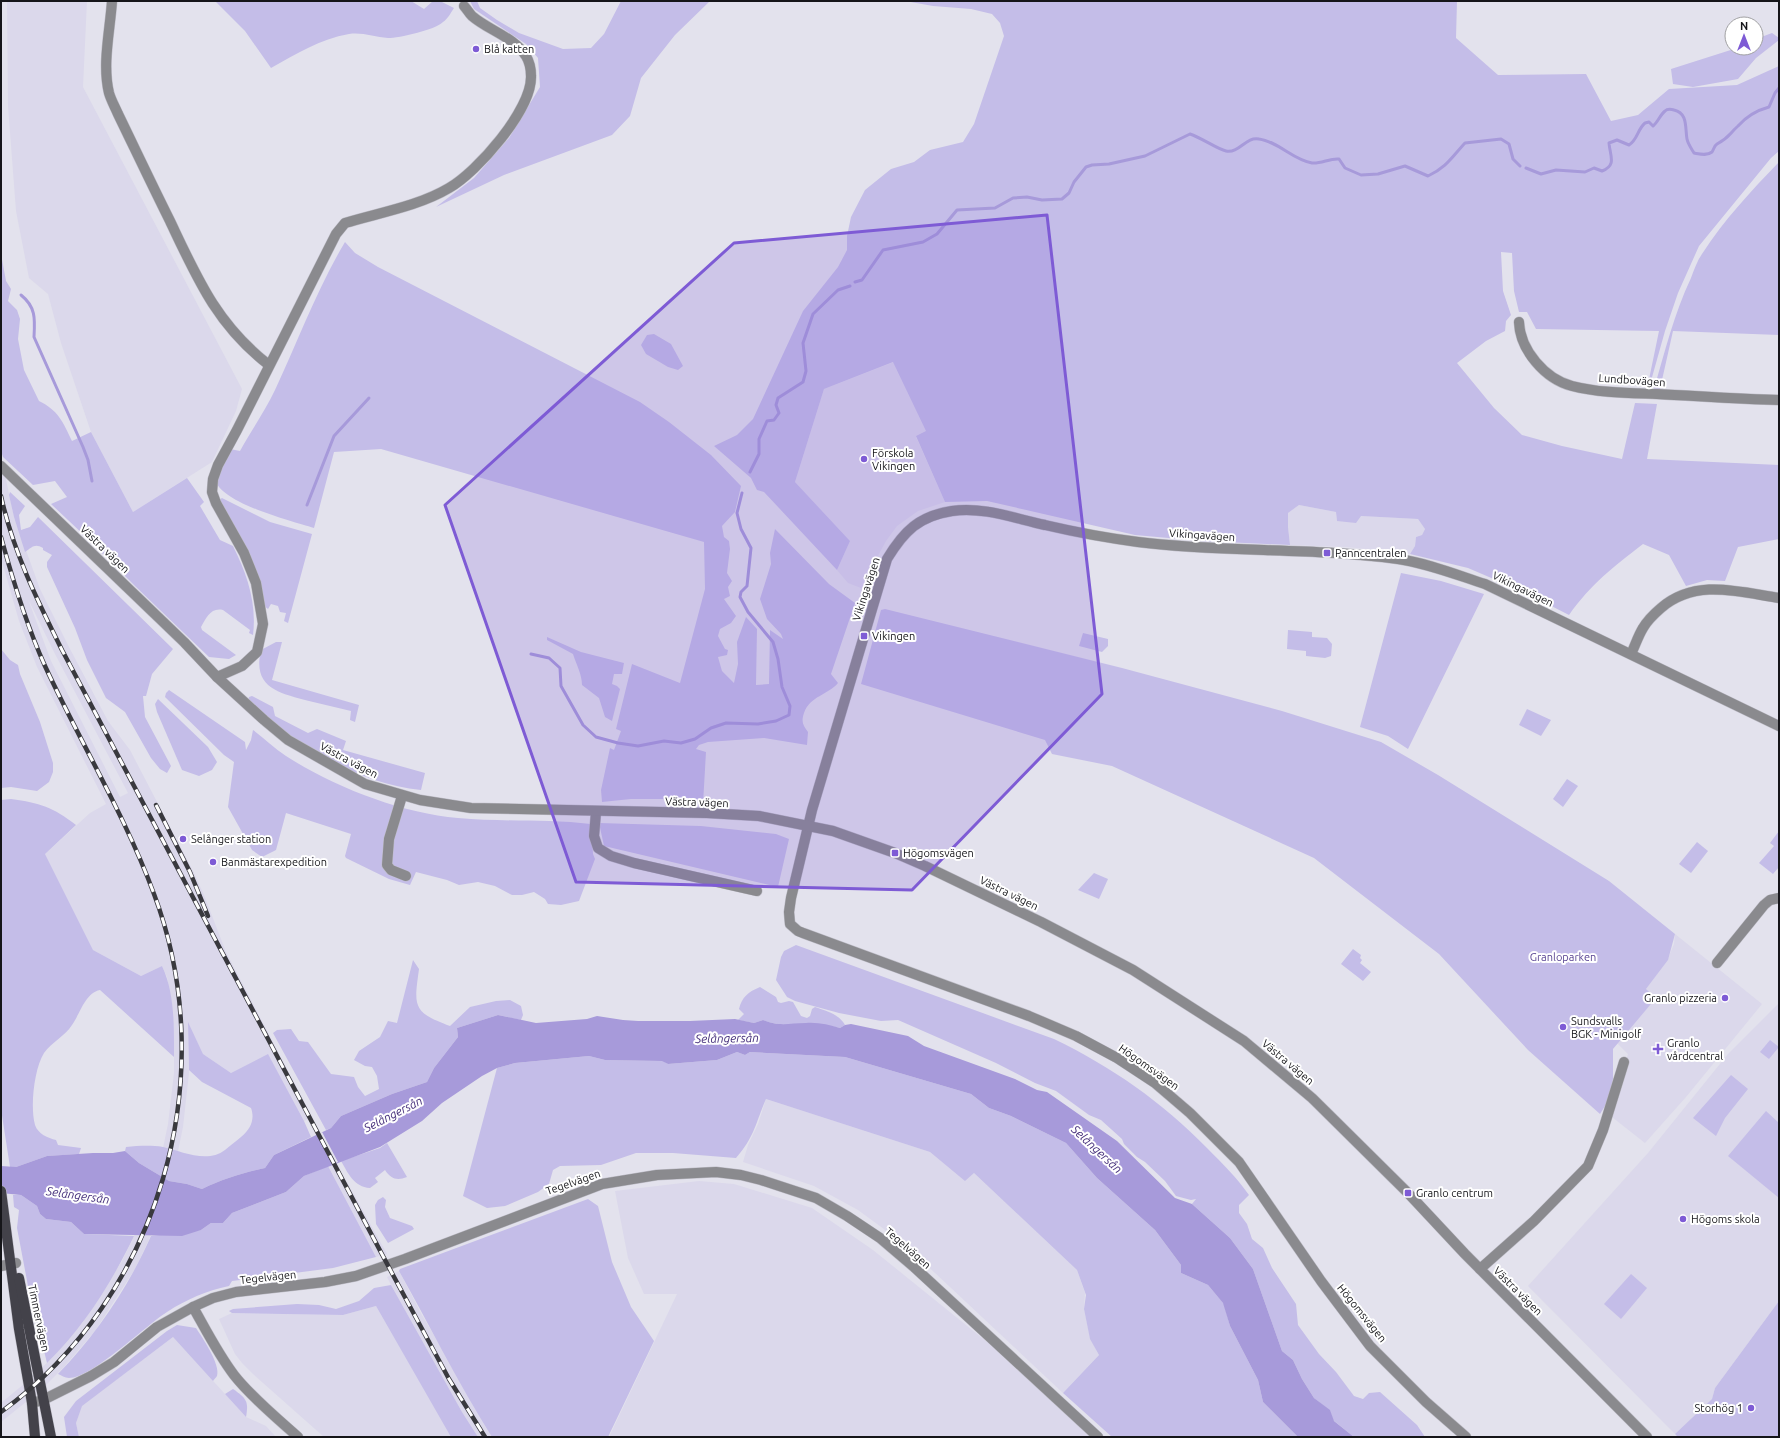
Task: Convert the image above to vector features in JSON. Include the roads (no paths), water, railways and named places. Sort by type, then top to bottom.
[{"type":"main road","name":"Timmervägen","points":[[1,1191],[9,1264],[32,1403],[35,1437]]},
{"type":"main road","name":"Timmervägen","points":[[9,1264],[51,1437]]},
{"type":"street","points":[[112,1],[107,48],[107,75],[110,94],[118,114],[196,275],[213,306],[250,350],[269,365]]},
{"type":"street","points":[[217,677],[242,666],[257,652],[263,624],[256,583],[244,553],[216,503],[212,492],[213,479],[218,464],[340,228],[345,223],[429,198],[449,188],[465,176],[492,149],[523,105],[530,88],[530,66],[525,55],[514,44],[472,16],[464,6]]},
{"type":"street","name":"Lundbovägen","points":[[1519,322],[1521,339],[1538,364],[1551,376],[1571,386],[1636,393],[1779,400]]},
{"type":"street","name":"Västra vägen","points":[[1,466],[184,642],[217,677],[264,720],[288,740],[364,784],[402,796],[443,805],[471,808],[596,812],[707,813],[759,816],[809,825],[864,841],[894,853],[1041,922],[1133,970],[1206,1015],[1244,1041],[1312,1098],[1408,1193],[1480,1269],[1647,1437]]},
{"type":"street","name":"Vikingavägen","points":[[809,825],[887,559],[898,540],[913,526],[930,516],[952,511],[966,510],[986,512],[1047,526],[1138,542],[1201,547],[1344,554],[1399,559],[1449,572],[1485,584],[1779,726]]},
{"type":"street","points":[[1632,654],[1643,628],[1652,616],[1667,603],[1683,595],[1713,588],[1736,590],[1779,598]]},
{"type":"street","points":[[402,796],[389,839],[387,864],[391,870],[406,876]]},
{"type":"street","points":[[596,812],[594,836],[598,848],[611,856],[634,863],[757,892]]},
{"type":"street","name":"Högomsvägen","points":[[809,825],[789,912],[790,924],[794,928],[803,933],[1029,1016],[1076,1036],[1117,1058],[1156,1084],[1190,1113],[1239,1162],[1321,1281],[1370,1346],[1426,1402],[1466,1437]]},
{"type":"street","points":[[1717,963],[1764,905],[1770,900],[1779,898]]},
{"type":"street","points":[[1480,1269],[1539,1216],[1588,1166],[1602,1133],[1624,1062]]},
{"type":"street","name":"Tegelvägen","points":[[32,1403],[43,1400],[73,1387],[108,1366],[157,1327],[193,1306],[213,1298],[236,1292],[307,1285],[356,1276],[602,1184],[657,1175],[688,1172],[716,1172],[741,1175],[816,1198],[880,1238],[914,1267],[1098,1437]]},
{"type":"street","points":[[193,1306],[214,1344],[235,1376],[266,1408],[298,1437]]},
{"type":"water","name":"Selångersån","points":[[498,1015],[536,1023],[587,1019],[597,1016],[638,1021],[735,1019],[754,1023],[763,1020],[780,1024],[819,1023],[840,1028],[851,1024],[908,1036],[924,1046],[1015,1079],[1037,1090],[1047,1092],[1117,1141],[1175,1198],[1192,1204],[1230,1238],[1253,1269],[1282,1351],[1293,1360],[1302,1379],[1314,1398],[1330,1410],[1334,1421],[1354,1437],[1298,1437],[1263,1402],[1258,1380],[1230,1326],[1223,1303],[1208,1285],[1181,1273],[1181,1265],[1155,1230],[1097,1178],[1066,1143],[1011,1116],[989,1108],[971,1094],[845,1057],[750,1052],[745,1055],[737,1052],[717,1060],[668,1064],[662,1061],[605,1060],[589,1056],[515,1063],[497,1068],[482,1076],[442,1103],[422,1121],[380,1147],[304,1176],[286,1192],[232,1213],[223,1223],[211,1223],[201,1230],[182,1236],[84,1234],[71,1222],[46,1219],[40,1214],[37,1206],[21,1195],[1,1193],[1,1166],[16,1167],[47,1156],[113,1153],[125,1151],[139,1163],[169,1181],[187,1184],[202,1189],[217,1182],[265,1168],[274,1155],[331,1128],[341,1116],[392,1094],[427,1082],[434,1068],[458,1037],[457,1028]]},
{"type":"waterway","points":[[1526,168],[1541,174],[1556,170],[1585,172],[1594,168],[1602,171],[1607,169],[1612,160],[1609,143],[1617,140],[1629,145],[1632,143],[1645,123],[1649,122],[1653,126],[1663,113],[1669,109],[1682,114],[1686,126],[1687,141],[1694,153],[1708,154],[1712,152],[1716,145],[1727,138],[1748,117],[1769,107],[1775,93],[1779,88]]},
{"type":"waterway","points":[[855,282],[862,280],[883,250],[923,242],[937,234],[957,210],[995,208],[1013,198],[1027,197],[1042,200],[1062,199],[1069,193],[1074,182],[1086,167],[1092,165],[1109,164],[1145,156],[1190,134],[1226,151],[1235,150],[1250,140],[1259,139],[1273,144],[1305,161],[1312,163],[1339,159],[1345,168],[1361,175],[1378,174],[1405,166],[1428,176],[1444,166],[1465,143],[1501,139],[1509,144],[1513,159],[1520,166]]},
{"type":"waterway","points":[[750,472],[759,454],[759,439],[767,421],[774,420],[779,413],[776,405],[778,398],[803,382],[806,371],[803,343],[813,314],[838,290],[850,286]]},
{"type":"waterway","points":[[21,295],[30,304],[34,314],[34,337],[83,447],[88,460],[92,481]]},
{"type":"waterway","points":[[307,505],[334,436],[369,398]]},
{"type":"waterway","points":[[531,654],[549,658],[560,668],[561,686],[583,725],[596,737],[618,743],[638,746],[664,741],[681,743],[695,739],[711,728],[726,723],[758,724],[776,721],[789,715],[790,706],[782,687],[778,659],[773,642],[748,612],[740,597],[741,592],[747,586],[751,548],[741,529],[737,513],[742,493]]},
{"type":"railway","points":[[1,496],[19,556],[35,594],[62,650],[393,1275],[449,1379],[485,1437]]},
{"type":"railway","points":[[1,537],[20,602],[38,650],[130,836],[154,894],[174,964],[182,1036],[178,1108],[163,1178],[137,1246],[102,1308],[56,1364],[1,1412]]},
{"type":"railway","points":[[156,805],[190,872],[208,916]]},
{"type":"place","name":"Blå katten","points":[[476,49]]},
{"type":"place","name":"Förskola Vikingen","points":[[864,459]]},
{"type":"place","name":"Panncentralen","points":[[1327,553]]},
{"type":"place","name":"Vikingen","points":[[864,636]]},
{"type":"place","name":"Selånger station","points":[[183,839]]},
{"type":"place","name":"Högomsvägen","points":[[895,853]]},
{"type":"place","name":"Banmästarexpedition","points":[[213,862]]},
{"type":"place","name":"Granlo pizzeria","points":[[1725,998]]},
{"type":"place","name":"Sundsvalls BGK - Minigolf","points":[[1563,1027]]},
{"type":"place","name":"Granlo vårdcentral","points":[[1658,1049]]},
{"type":"place","name":"Granlo centrum","points":[[1408,1193]]},
{"type":"place","name":"Högoms skola","points":[[1683,1219]]},
{"type":"place","name":"Storhög 1","points":[[1751,1408]]},
{"type":"park label","name":"Granloparken","points":[[1563,957]]}]
